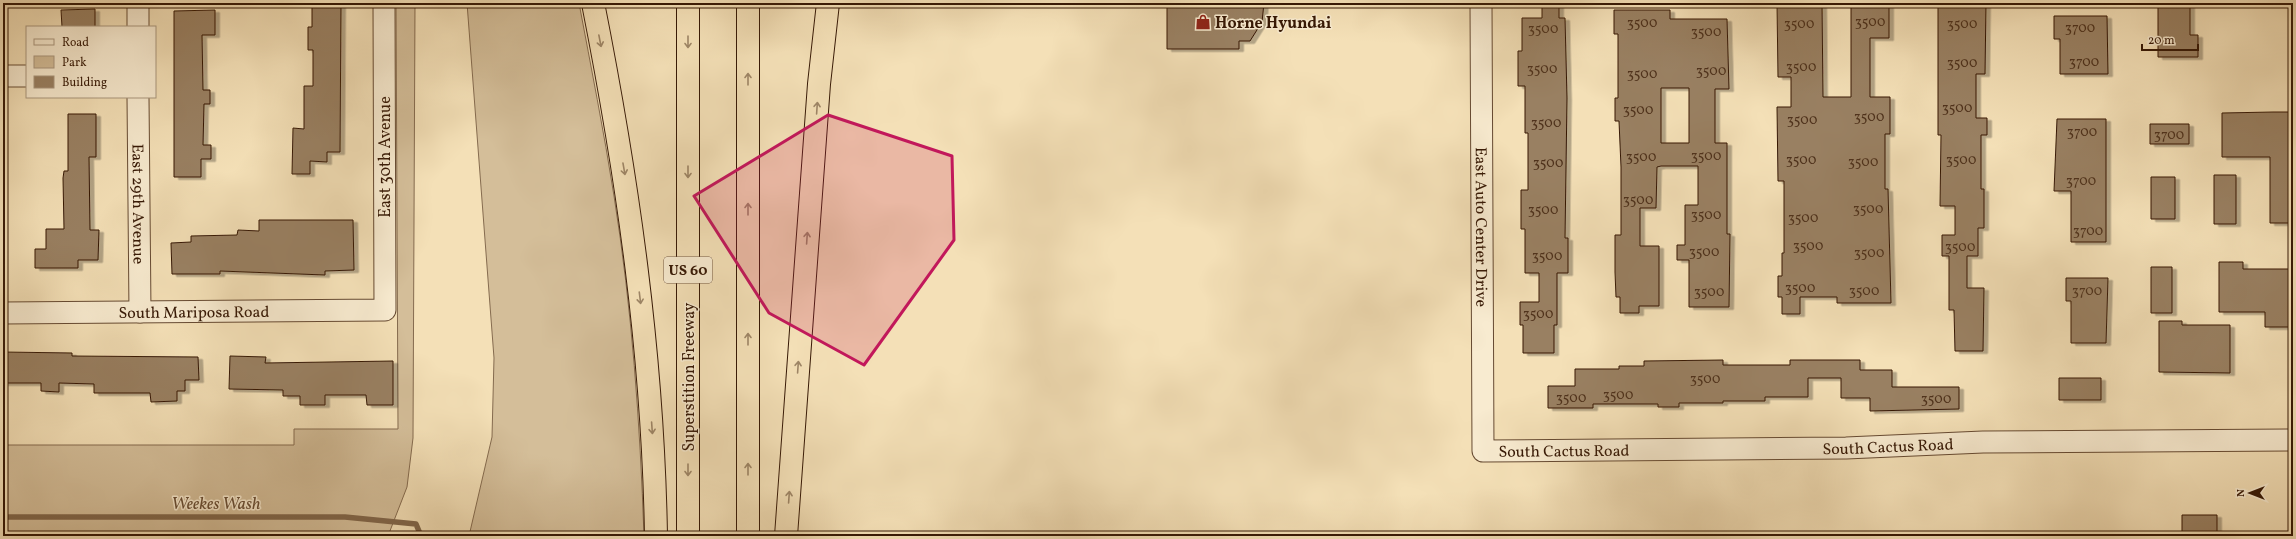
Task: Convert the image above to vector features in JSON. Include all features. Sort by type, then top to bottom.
[{"type":"highway","points":[[593,3],[627,187],[643,317],[655,474],[656,536]]},
{"type":"highway","name":"Superstition Freeway","points":[[688,3],[688,536]]},
{"type":"highway","points":[[748,3],[748,536]]},
{"type":"highway","points":[[786,536],[819,84],[828,3]]},
{"type":"street","points":[[138,3],[138,26]]},
{"type":"street","name":"East 30th Avenue","points":[[384,3],[384,310]]},
{"type":"street","name":"East Auto Center Drive","points":[[1481,3],[1483,451]]},
{"type":"street","points":[[3,76],[26,76]]},
{"type":"street","name":"East 29th Avenue","points":[[138,98],[140,312]]},
{"type":"street","name":"South Mariposa Road","points":[[3,313],[384,310]]},
{"type":"street","name":"South Cactus Road","points":[[1483,451],[1846,448],[1983,442],[2293,440]]},
{"type":"highlighted area","points":[[828,115],[952,156],[954,240],[864,365],[769,313],[694,196]]},
{"type":"green space","points":[[396,3],[415,3],[413,438],[407,487],[388,536],[3,536],[3,445],[294,445],[294,429],[398,429]]},
{"type":"green space","points":[[467,3],[579,3],[610,172],[626,281],[637,408],[644,536],[469,536],[492,437],[494,358]]},
{"type":"building","name":"Horne Hyundai","points":[[1167,3],[1264,3],[1262,22],[1250,41],[1239,41],[1239,49],[1167,49]]},
{"type":"building","points":[[1851,3],[1889,3],[1889,38],[1870,38],[1870,97],[1890,97],[1890,134],[1885,134],[1885,189],[1888,189],[1891,303],[1837,303],[1837,297],[1800,297],[1800,314],[1782,314],[1782,297],[1778,297],[1778,276],[1782,276],[1782,253],[1784,253],[1784,181],[1778,181],[1777,107],[1791,107],[1791,77],[1778,77],[1777,4],[1822,4],[1823,97],[1851,97]]},
{"type":"building","points":[[1938,3],[1986,3],[1985,74],[1976,74],[1976,118],[1987,118],[1987,135],[1981,135],[1981,189],[1984,189],[1984,228],[1978,228],[1978,256],[1967,256],[1967,288],[1984,288],[1983,351],[1955,351],[1954,310],[1949,310],[1949,256],[1942,256],[1942,235],[1955,235],[1955,206],[1940,206],[1941,135],[1938,135]]},
{"type":"building","points":[[2158,3],[2190,3],[2190,35],[2198,35],[2198,57],[2158,57]]},
{"type":"building","points":[[312,5],[341,5],[340,152],[327,152],[327,162],[310,161],[310,174],[292,174],[293,128],[304,129],[304,86],[313,86],[313,50],[308,50],[308,27],[312,27]]},
{"type":"building","points":[[1542,5],[1559,5],[1559,18],[1565,18],[1567,98],[1565,238],[1568,238],[1568,273],[1557,273],[1557,325],[1554,325],[1554,353],[1523,353],[1523,325],[1520,325],[1520,302],[1539,302],[1539,273],[1525,273],[1525,229],[1521,229],[1521,190],[1528,190],[1528,133],[1525,133],[1525,86],[1518,86],[1518,51],[1522,51],[1522,18],[1542,18]]},
{"type":"building","points":[[95,9],[95,26],[62,26],[61,10]]},
{"type":"building","points":[[215,10],[215,35],[202,35],[203,90],[210,90],[210,104],[204,104],[203,145],[211,145],[211,159],[201,159],[201,177],[174,177],[174,11]]},
{"type":"building","points":[[1614,10],[1670,10],[1670,19],[1727,19],[1729,89],[1715,89],[1715,143],[1727,143],[1727,234],[1730,234],[1729,307],[1689,307],[1689,260],[1677,260],[1677,245],[1685,245],[1685,205],[1698,205],[1698,166],[1661,166],[1657,167],[1656,208],[1640,208],[1640,246],[1659,246],[1659,306],[1639,306],[1639,313],[1620,313],[1620,297],[1616,297],[1615,235],[1621,235],[1621,167],[1619,121],[1615,121],[1615,98],[1618,98],[1618,34],[1614,34]],"holes":[[[1661,88],[1689,88],[1689,143],[1661,143]]]},
{"type":"building","points":[[2054,16],[2107,16],[2108,74],[2060,74],[2060,39],[2054,39]]},
{"type":"building","points":[[2293,112],[2293,223],[2270,223],[2270,157],[2222,157],[2222,113]]},
{"type":"building","points":[[68,114],[96,114],[96,157],[89,157],[90,230],[99,230],[98,260],[78,260],[78,268],[35,268],[35,249],[46,249],[46,229],[64,229],[63,178],[64,171],[68,171]]},
{"type":"building","points":[[2057,119],[2106,119],[2106,242],[2071,242],[2071,191],[2054,191]]},
{"type":"building","points":[[2150,124],[2189,124],[2189,144],[2150,144]]},
{"type":"building","points":[[2214,175],[2236,175],[2236,224],[2214,224]]},
{"type":"building","points":[[2151,177],[2175,177],[2175,219],[2151,219]]},
{"type":"building","points":[[259,220],[353,220],[354,270],[325,271],[325,275],[220,271],[220,274],[172,274],[171,243],[191,242],[191,236],[237,235],[238,230],[259,231]]},
{"type":"building","points":[[2219,262],[2243,262],[2243,269],[2293,269],[2293,327],[2265,327],[2265,312],[2219,312]]},
{"type":"building","points":[[2151,267],[2172,267],[2172,313],[2151,313]]},
{"type":"building","points":[[2066,278],[2108,278],[2106,343],[2071,343],[2071,301],[2066,301]]},
{"type":"building","points":[[2159,321],[2182,321],[2182,325],[2230,325],[2230,373],[2159,372]]},
{"type":"building","points":[[3,352],[72,353],[72,356],[198,357],[199,380],[185,380],[185,391],[177,391],[177,401],[151,402],[150,393],[94,393],[94,384],[59,383],[59,392],[41,391],[41,383],[3,383]]},
{"type":"building","points":[[230,356],[266,357],[265,363],[393,361],[393,405],[367,405],[366,395],[325,395],[325,405],[300,405],[300,396],[283,396],[283,390],[229,389]]},
{"type":"building","points":[[1723,360],[1723,365],[1790,365],[1790,360],[1860,360],[1860,370],[1892,370],[1892,387],[1959,387],[1959,409],[1870,411],[1870,398],[1841,398],[1841,378],[1808,378],[1808,397],[1765,397],[1765,401],[1723,401],[1723,403],[1679,403],[1679,407],[1658,407],[1658,404],[1593,404],[1593,408],[1548,408],[1548,386],[1575,386],[1575,369],[1619,369],[1619,366],[1644,366],[1644,361]]},
{"type":"building","points":[[2059,378],[2101,378],[2101,400],[2059,400]]},
{"type":"building","points":[[2182,515],[2217,515],[2217,536],[2182,536]]},
{"type":"waterway","name":"Weekes Wash","points":[[3,517],[345,517],[416,524],[421,536]]},
{"type":"place","name":"Horne Hyundai","points":[[1203,22]]}]
